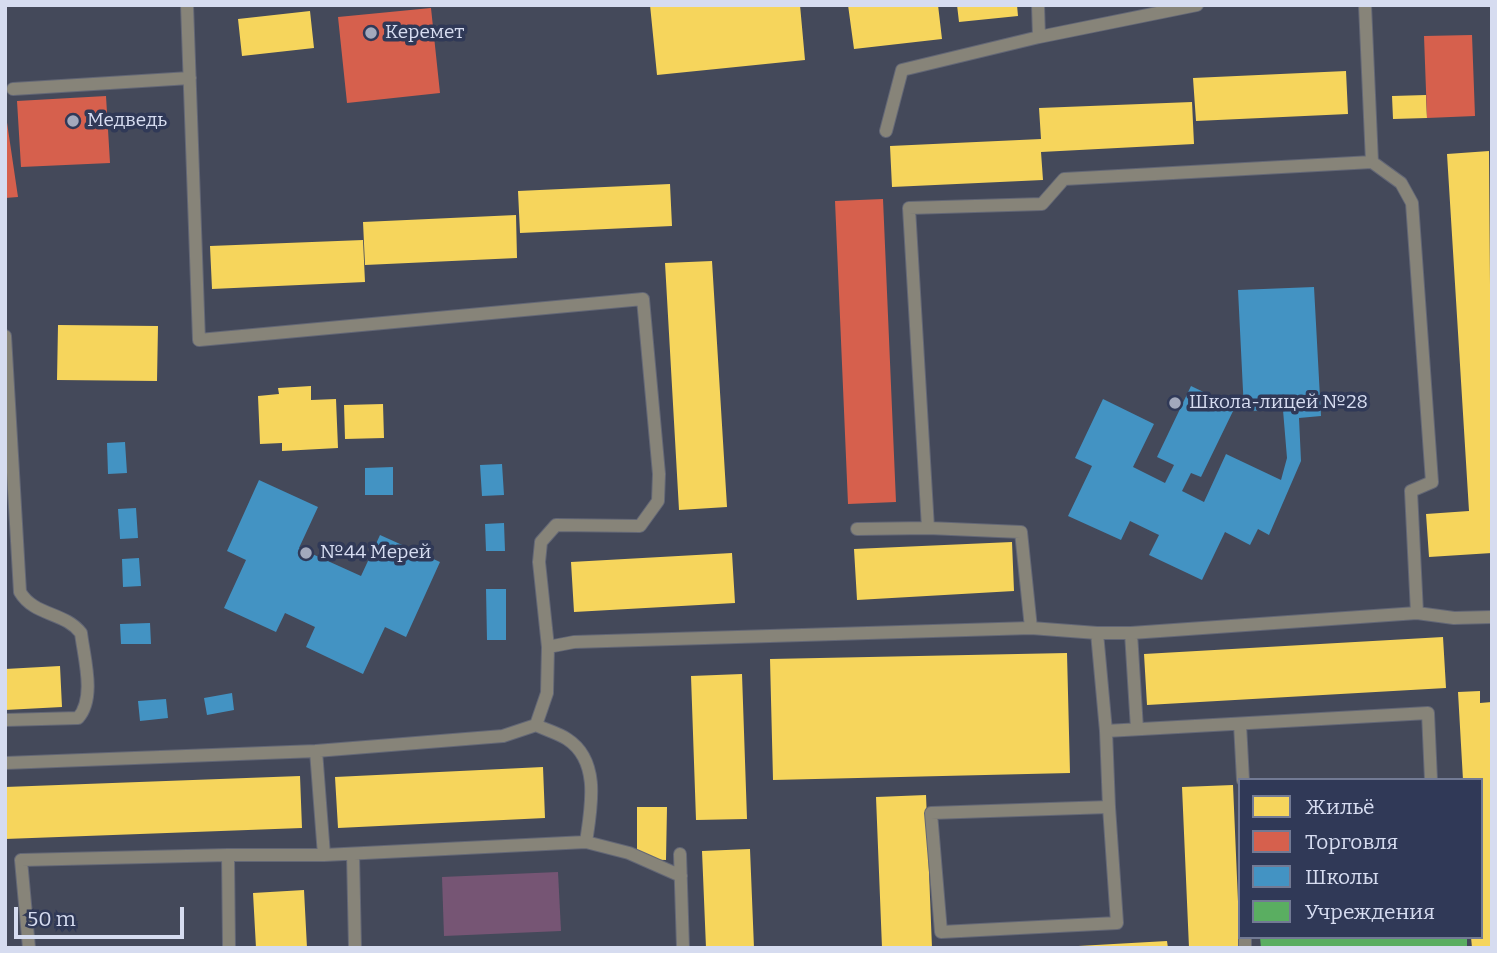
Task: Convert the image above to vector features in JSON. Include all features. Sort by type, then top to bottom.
[{"type":"lane","points":[[187,5],[199,340],[643,299],[658,501],[639,526],[556,525],[541,542],[539,562],[548,647],[547,693],[536,725]]},
{"type":"lane","points":[[1038,5],[1039,37]]},
{"type":"lane","points":[[886,131],[902,70],[1039,37],[1197,5]]},
{"type":"lane","points":[[1365,5],[1372,162]]},
{"type":"lane","points":[[13,89],[190,78]]},
{"type":"lane","points":[[928,528],[909,208],[1042,204],[1064,179],[1372,162],[1401,183],[1412,203],[1432,482],[1411,491],[1417,613]]},
{"type":"lane","points":[[5,336],[20,592],[31,607],[72,625],[81,633],[87,704],[78,718],[5,720]]},
{"type":"lane","points":[[857,529],[928,528],[1021,532],[1031,628]]},
{"type":"lane","points":[[548,647],[574,642],[1031,628],[1131,633],[1417,613],[1454,618],[1492,617]]},
{"type":"lane","points":[[1097,633],[1106,731],[1117,923],[941,932],[931,813],[1109,807]]},
{"type":"lane","points":[[1131,633],[1138,729]]},
{"type":"lane","points":[[1106,731],[1428,713],[1430,778]]},
{"type":"lane","points":[[1240,724],[1243,778]]},
{"type":"lane","points":[[5,763],[316,751],[503,736],[536,725],[567,739],[585,757],[593,794],[586,842]]},
{"type":"lane","points":[[316,751],[324,855]]},
{"type":"lane","points":[[29,948],[21,860],[324,855],[586,842],[629,853],[681,876]]},
{"type":"lane","points":[[353,854],[355,948]]},
{"type":"lane","points":[[680,854],[683,948]]},
{"type":"lane","points":[[228,855],[229,948]]},
{"type":"shaded area","points":[[558,872],[561,931],[444,936],[442,877]]},
{"type":"building: Жильё","points":[[650,5],[800,5],[805,60],[657,75]]},
{"type":"building: Жильё","points":[[848,5],[938,5],[942,39],[854,49]]},
{"type":"building: Жильё","points":[[957,5],[1017,5],[1018,16],[959,22]]},
{"type":"building: Жильё","points":[[310,11],[314,48],[242,56],[238,19]]},
{"type":"building: Жильё","points":[[1346,71],[1348,114],[1196,121],[1193,78]]},
{"type":"building: Жильё","points":[[1426,95],[1427,118],[1393,119],[1392,96]]},
{"type":"building: Жильё","points":[[1192,102],[1194,144],[1041,152],[1043,180],[892,187],[890,146],[1041,139],[1039,108]]},
{"type":"building: Жильё","points":[[1489,151],[1492,553],[1429,557],[1426,514],[1469,511],[1447,154]]},
{"type":"building: Жильё","points":[[670,184],[672,226],[520,233],[518,191]]},
{"type":"building: Жильё","points":[[516,215],[517,258],[365,265],[363,222]]},
{"type":"building: Жильё","points":[[363,240],[365,282],[212,289],[210,246]]},
{"type":"building: Жильё","points":[[712,261],[727,507],[679,510],[665,263]]},
{"type":"building: Жильё","points":[[58,325],[158,326],[157,381],[57,380]]},
{"type":"building: Жильё","points":[[311,386],[311,400],[336,399],[338,448],[282,451],[282,443],[260,444],[258,396],[279,394],[278,388]]},
{"type":"building: Жильё","points":[[383,404],[384,438],[345,439],[344,405]]},
{"type":"building: Жильё","points":[[1012,542],[1014,591],[857,600],[854,549]]},
{"type":"building: Жильё","points":[[732,553],[735,603],[574,612],[571,562]]},
{"type":"building: Жильё","points":[[1443,637],[1446,688],[1147,705],[1144,654]]},
{"type":"building: Жильё","points":[[1067,653],[1070,773],[773,780],[770,659]]},
{"type":"building: Жильё","points":[[60,666],[62,707],[5,710],[5,669]]},
{"type":"building: Жильё","points":[[742,674],[747,819],[696,820],[691,676]]},
{"type":"building: Жильё","points":[[1480,691],[1480,703],[1492,702],[1492,948],[1472,948],[1471,939],[1483,939],[1483,778],[1463,778],[1458,692]]},
{"type":"building: Жильё","points":[[543,767],[545,818],[338,828],[335,777]]},
{"type":"building: Жильё","points":[[300,776],[302,828],[5,839],[5,787]]},
{"type":"building: Жильё","points":[[1233,785],[1240,948],[1189,948],[1182,787]]},
{"type":"building: Жильё","points":[[926,795],[932,948],[882,948],[876,797]]},
{"type":"building: Жильё","points":[[637,807],[667,807],[666,860],[637,859]]},
{"type":"building: Жильё","points":[[750,849],[754,948],[706,948],[702,851]]},
{"type":"building: Жильё","points":[[304,890],[307,948],[256,948],[253,893]]},
{"type":"building: Жильё","points":[[1167,941],[1168,948],[1078,948],[1078,946]]},
{"type":"building: Торговля","points":[[431,8],[440,93],[347,103],[338,17]]},
{"type":"building: Торговля","points":[[1472,35],[1475,116],[1427,118],[1424,36]]},
{"type":"building: Торговля","name":"Медведь","points":[[106,96],[110,163],[21,167],[17,101]]},
{"type":"building: Торговля","points":[[5,109],[18,197],[5,198]]},
{"type":"building: Торговля","points":[[883,199],[896,502],[848,504],[835,201]]},
{"type":"building: Школы","points":[[1314,287],[1321,416],[1299,418],[1301,461],[1269,535],[1258,529],[1250,545],[1225,532],[1202,580],[1149,555],[1159,535],[1130,521],[1121,540],[1068,516],[1092,466],[1075,458],[1103,399],[1154,424],[1133,467],[1165,483],[1174,465],[1157,457],[1191,386],[1235,407],[1201,477],[1191,473],[1182,491],[1204,502],[1226,454],[1281,480],[1287,458],[1283,410],[1244,411],[1238,290]]},
{"type":"building: Школы","points":[[125,442],[127,473],[108,474],[107,443]]},
{"type":"building: Школы","points":[[502,464],[504,495],[482,496],[480,465]]},
{"type":"building: Школы","points":[[393,467],[393,495],[365,495],[365,468]]},
{"type":"building: Школы","points":[[259,480],[318,507],[299,548],[361,576],[380,535],[440,562],[406,637],[385,627],[363,674],[306,647],[315,627],[285,613],[276,632],[224,608],[246,560],[227,551]]},
{"type":"building: Школы","points":[[136,508],[138,538],[120,539],[118,509]]},
{"type":"building: Школы","points":[[504,523],[505,551],[486,551],[485,524]]},
{"type":"building: Школы","points":[[139,558],[141,586],[123,587],[122,559]]},
{"type":"building: Школы","points":[[486,589],[506,589],[506,640],[487,640]]},
{"type":"building: Школы","points":[[150,623],[151,644],[121,644],[120,624]]},
{"type":"building: Школы","points":[[232,693],[234,710],[207,715],[204,698]]},
{"type":"building: Школы","points":[[166,699],[168,718],[140,721],[138,701]]},
{"type":"building: Учреждения","points":[[1260,939],[1467,939],[1467,948],[1261,948]]},
{"type":"place","name":"Керемет","points":[[371,33]]},
{"type":"place","name":"Медведь","points":[[73,121]]},
{"type":"place","name":"Школа-лицей №28","points":[[1175,403]]},
{"type":"place","name":"№44 Мерей","points":[[306,553]]}]
